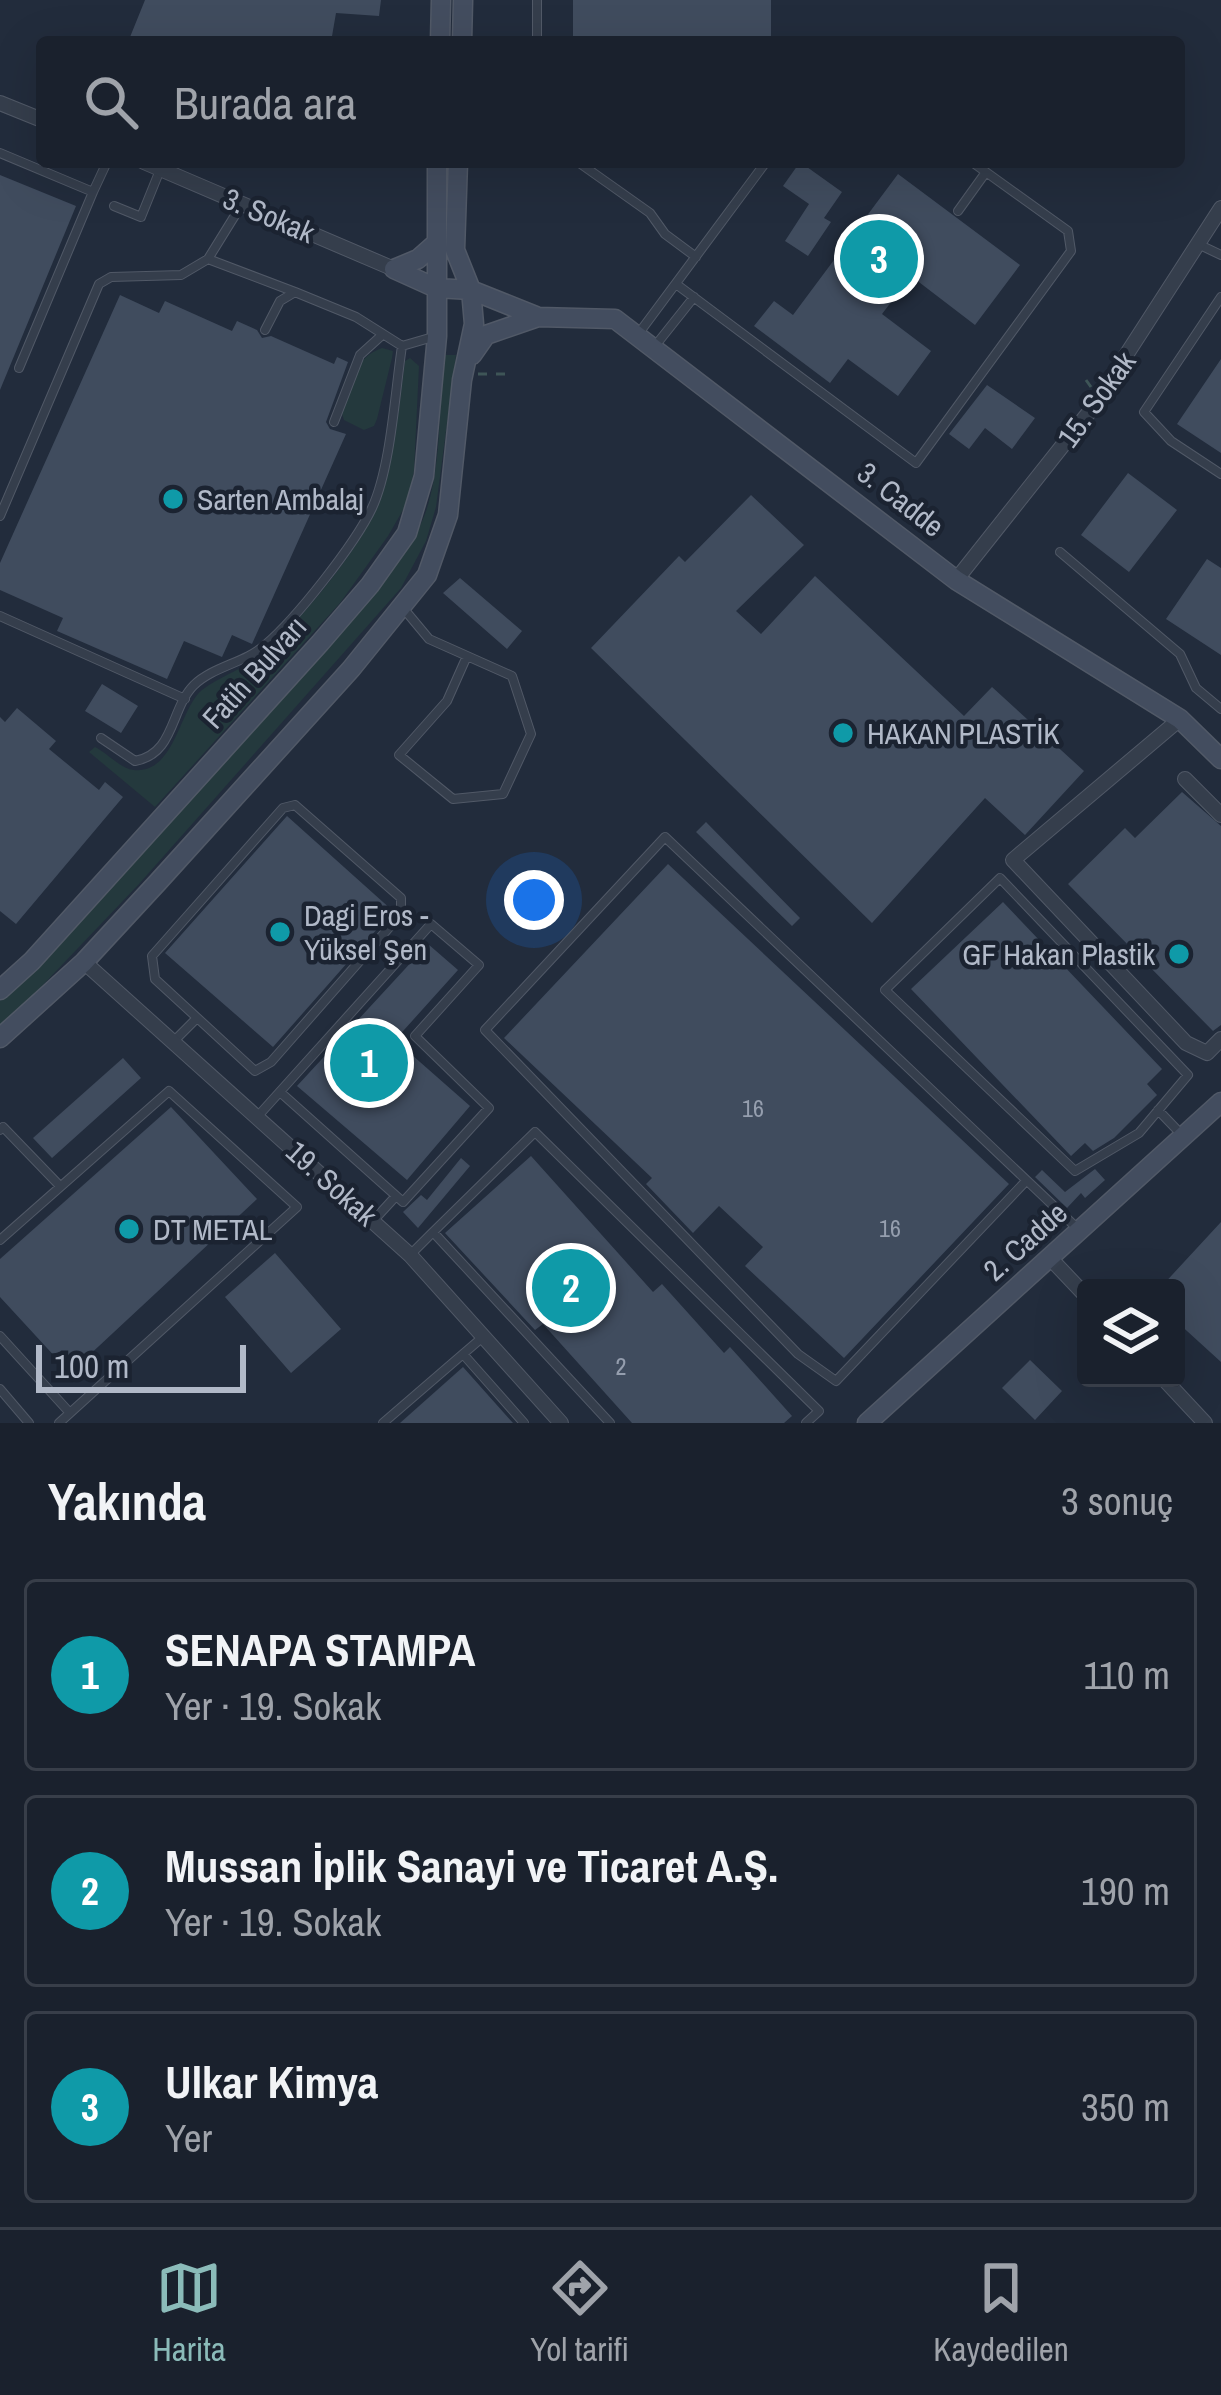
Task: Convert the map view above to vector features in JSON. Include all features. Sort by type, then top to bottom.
[{"type":"main road","points":[[440,36],[441,0]]},
{"type":"main road","points":[[462,36],[463,0]]},
{"type":"main road","name":"Fatih Bulvarı","points":[[4,980],[274,694],[393,555],[407,532],[420,495],[437,336],[437,168]]},
{"type":"main road","points":[[0,1038],[84,962],[403,608],[427,575],[445,530],[475,306],[455,250],[458,168]]},
{"type":"main road","points":[[394,269],[418,259],[435,244]]},
{"type":"main road","points":[[394,269],[436,288],[471,290],[538,316]]},
{"type":"main road","points":[[468,369],[486,335],[538,316]]},
{"type":"main road","name":"3. Cadde","points":[[538,316],[615,319],[956,580],[1180,718],[1221,758]]},
{"type":"main road","points":[[437,336],[459,342],[471,337]]},
{"type":"main road","name":"2. Cadde","points":[[867,1423],[1221,1102]]},
{"type":"street","points":[[0,103],[36,118]]},
{"type":"street","name":"3. Sokak","points":[[160,168],[394,269]]},
{"type":"street","name":"15. Sokak","points":[[956,580],[1090,411],[1221,208]]},
{"type":"street","points":[[1180,718],[1013,860],[1186,1043],[1207,1054],[1221,1039]]},
{"type":"street","points":[[1185,779],[1221,815]]},
{"type":"street","name":"19. Sokak","points":[[84,962],[410,1255],[561,1423]]},
{"type":"street","points":[[1051,1259],[1077,1286]]},
{"type":"street","points":[[1171,1387],[1205,1423]]},
{"type":"lane","points":[[537,0],[537,36]]},
{"type":"lane","points":[[0,153],[93,193]]},
{"type":"lane","points":[[19,368],[104,168]]},
{"type":"lane","points":[[114,206],[141,217],[160,168]]},
{"type":"lane","points":[[586,168],[650,213],[665,235],[696,257]]},
{"type":"lane","points":[[638,334],[762,168]]},
{"type":"lane","points":[[676,284],[916,463],[1070,251],[1067,231],[980,168]]},
{"type":"lane","points":[[958,211],[986,172]]},
{"type":"lane","points":[[0,516],[99,284],[111,277],[181,275],[208,259],[242,203]]},
{"type":"lane","points":[[1198,245],[1221,255]]},
{"type":"lane","points":[[208,259],[356,317],[402,346],[437,336]]},
{"type":"lane","points":[[265,330],[280,301],[295,292]]},
{"type":"lane","points":[[1221,297],[1144,412],[1171,441],[1221,474]]},
{"type":"lane","points":[[654,347],[694,298]]},
{"type":"lane","points":[[334,422],[360,355],[381,336]]},
{"type":"lane","points":[[101,738],[135,761],[152,755],[172,731],[195,684],[265,645],[359,528],[377,491],[402,346]]},
{"type":"lane","points":[[1060,552],[1180,654],[1196,688],[1221,709]]},
{"type":"lane","points":[[403,608],[429,639],[512,676],[531,734],[502,794],[453,799],[399,755],[447,700],[467,656]]},
{"type":"lane","points":[[0,616],[185,699]]},
{"type":"lane","points":[[295,806],[401,898],[401,914],[272,1062],[255,1071],[197,1018],[155,980],[152,956],[283,808],[295,806]]},
{"type":"lane","points":[[1026,1181],[836,1381],[798,1354],[485,1030],[665,837],[1081,1231]]},
{"type":"lane","points":[[1000,878],[1188,1075],[1158,1110],[1138,1133],[1076,1171],[885,989],[1000,878]]},
{"type":"lane","points":[[258,1116],[431,924],[479,965],[415,1036],[489,1108],[403,1202],[280,1092]]},
{"type":"lane","points":[[175,1040],[197,1018]]},
{"type":"lane","points":[[0,1240],[169,1090],[297,1207],[59,1423]]},
{"type":"lane","points":[[1158,1110],[1183,1137]]},
{"type":"lane","points":[[0,1130],[3,1127],[60,1186]]},
{"type":"lane","points":[[410,1255],[535,1132],[819,1411],[806,1423]]},
{"type":"lane","points":[[373,1221],[396,1196]]},
{"type":"lane","points":[[433,1232],[610,1423]]},
{"type":"lane","points":[[0,1336],[70,1413]]},
{"type":"lane","points":[[383,1423],[484,1336]]},
{"type":"lane","points":[[463,1354],[524,1423]]},
{"type":"lane","points":[[0,1389],[29,1423]]},
{"type":"path","points":[[468,369],[506,374]]},
{"type":"path","points":[[1086,380],[1091,387]]},
{"type":"green space","points":[[382,348],[393,351],[392,358],[377,419],[364,430],[344,420],[340,408],[359,365]]},
{"type":"green space","points":[[440,355],[456,355],[436,507],[426,541],[401,588],[139,884],[0,1030],[0,999],[368,600],[407,548],[425,514],[434,477]]},
{"type":"green space","points":[[410,358],[419,366],[414,471],[407,503],[340,603],[155,807],[89,752],[95,747],[134,770],[159,762],[202,690],[258,657],[325,587],[377,506],[392,453],[405,361]]},
{"type":"building","points":[[145,0],[381,0],[379,16],[336,13],[332,36],[130,36]]},
{"type":"building","points":[[573,0],[771,0],[771,36],[573,36]]},
{"type":"building","points":[[796,168],[808,168],[842,192],[824,218],[831,222],[808,256],[785,241],[809,204],[783,186]]},
{"type":"building","points":[[898,174],[1020,265],[975,325],[911,276],[882,314],[931,351],[898,396],[848,359],[830,383],[754,326],[774,301],[793,315]]},
{"type":"building","points":[[0,175],[76,206],[0,390]]},
{"type":"building","name":"Sarten Ambalaj","points":[[120,295],[159,313],[165,301],[232,331],[237,321],[257,330],[262,338],[271,336],[334,364],[337,357],[348,362],[326,422],[330,429],[346,434],[252,644],[232,635],[222,657],[184,641],[167,679],[57,631],[63,618],[0,590],[0,563]]},
{"type":"building","points":[[1221,359],[1221,453],[1177,424]]},
{"type":"building","points":[[987,385],[1035,418],[1012,449],[985,428],[969,449],[949,434]]},
{"type":"building","points":[[1128,473],[1177,510],[1129,572],[1081,535]]},
{"type":"building","points":[[751,495],[804,545],[736,611],[761,634],[815,576],[964,716],[992,687],[1084,771],[1025,835],[985,798],[872,923],[591,648],[679,556],[685,562]]},
{"type":"building","points":[[1207,559],[1221,568],[1221,655],[1166,619]]},
{"type":"building","points":[[460,578],[522,631],[507,649],[443,593]]},
{"type":"building","points":[[102,684],[138,706],[121,733],[85,711]]},
{"type":"building","points":[[17,708],[56,741],[49,749],[99,790],[105,782],[123,797],[16,924],[0,911],[0,717],[5,722]]},
{"type":"building","name":"GF Hakan Plastik","points":[[1182,792],[1221,826],[1221,1025],[1213,1031],[1068,884],[1125,828],[1135,838]]},
{"type":"building","name":"Dagi Eros - Yüksel Şen","points":[[287,816],[393,911],[273,1047],[165,953]]},
{"type":"building","points":[[706,822],[800,918],[792,926],[696,832]]},
{"type":"building","points":[[668,864],[1009,1184],[844,1358],[745,1266],[763,1247],[719,1206],[693,1233],[646,1184],[652,1178],[504,1038]]},
{"type":"building","points":[[1003,902],[1162,1069],[1147,1084],[1157,1095],[1114,1138],[1093,1151],[1085,1143],[1071,1156],[911,989]]},
{"type":"building","points":[[428,944],[458,970],[395,1040],[470,1106],[407,1180],[297,1086]]},
{"type":"building","points":[[123,1058],[141,1078],[52,1158],[33,1138]]},
{"type":"building","name":"DT METAL","points":[[171,1107],[257,1199],[70,1373],[0,1297],[0,1259]]},
{"type":"building","points":[[531,1156],[653,1292],[662,1284],[724,1353],[730,1347],[792,1416],[784,1423],[632,1423],[543,1324],[535,1330],[445,1233]]},
{"type":"building","points":[[461,1158],[470,1166],[418,1228],[403,1212],[421,1195],[427,1200]]},
{"type":"building","points":[[1095,1169],[1105,1180],[1085,1198],[1081,1193],[1067,1208],[1035,1177],[1042,1170],[1065,1192]]},
{"type":"building","points":[[1221,1222],[1221,1362],[1185,1329],[1185,1279],[1168,1279]]},
{"type":"building","points":[[275,1253],[341,1329],[291,1373],[225,1297]]},
{"type":"building","points":[[1030,1360],[1062,1391],[1035,1420],[1002,1388]]},
{"type":"building","points":[[463,1367],[513,1423],[400,1423]]},
{"type":"place","name":"Ulkar Kimya","points":[[879,259]]},
{"type":"place","name":"Sarten Ambalaj","points":[[173,499]]},
{"type":"place","name":"HAKAN PLASTİK","points":[[843,733]]},
{"type":"place","name":"Dagi Eros - Yüksel Şen","points":[[280,932]]},
{"type":"place","name":"GF Hakan Plastik","points":[[1179,954]]},
{"type":"place","name":"SENAPA STAMPA","points":[[369,1063]]},
{"type":"place","name":"DT METAL","points":[[129,1229]]},
{"type":"place","name":"Mussan İplik Sanayi ve Ticaret A.Ş.","points":[[571,1288]]}]
